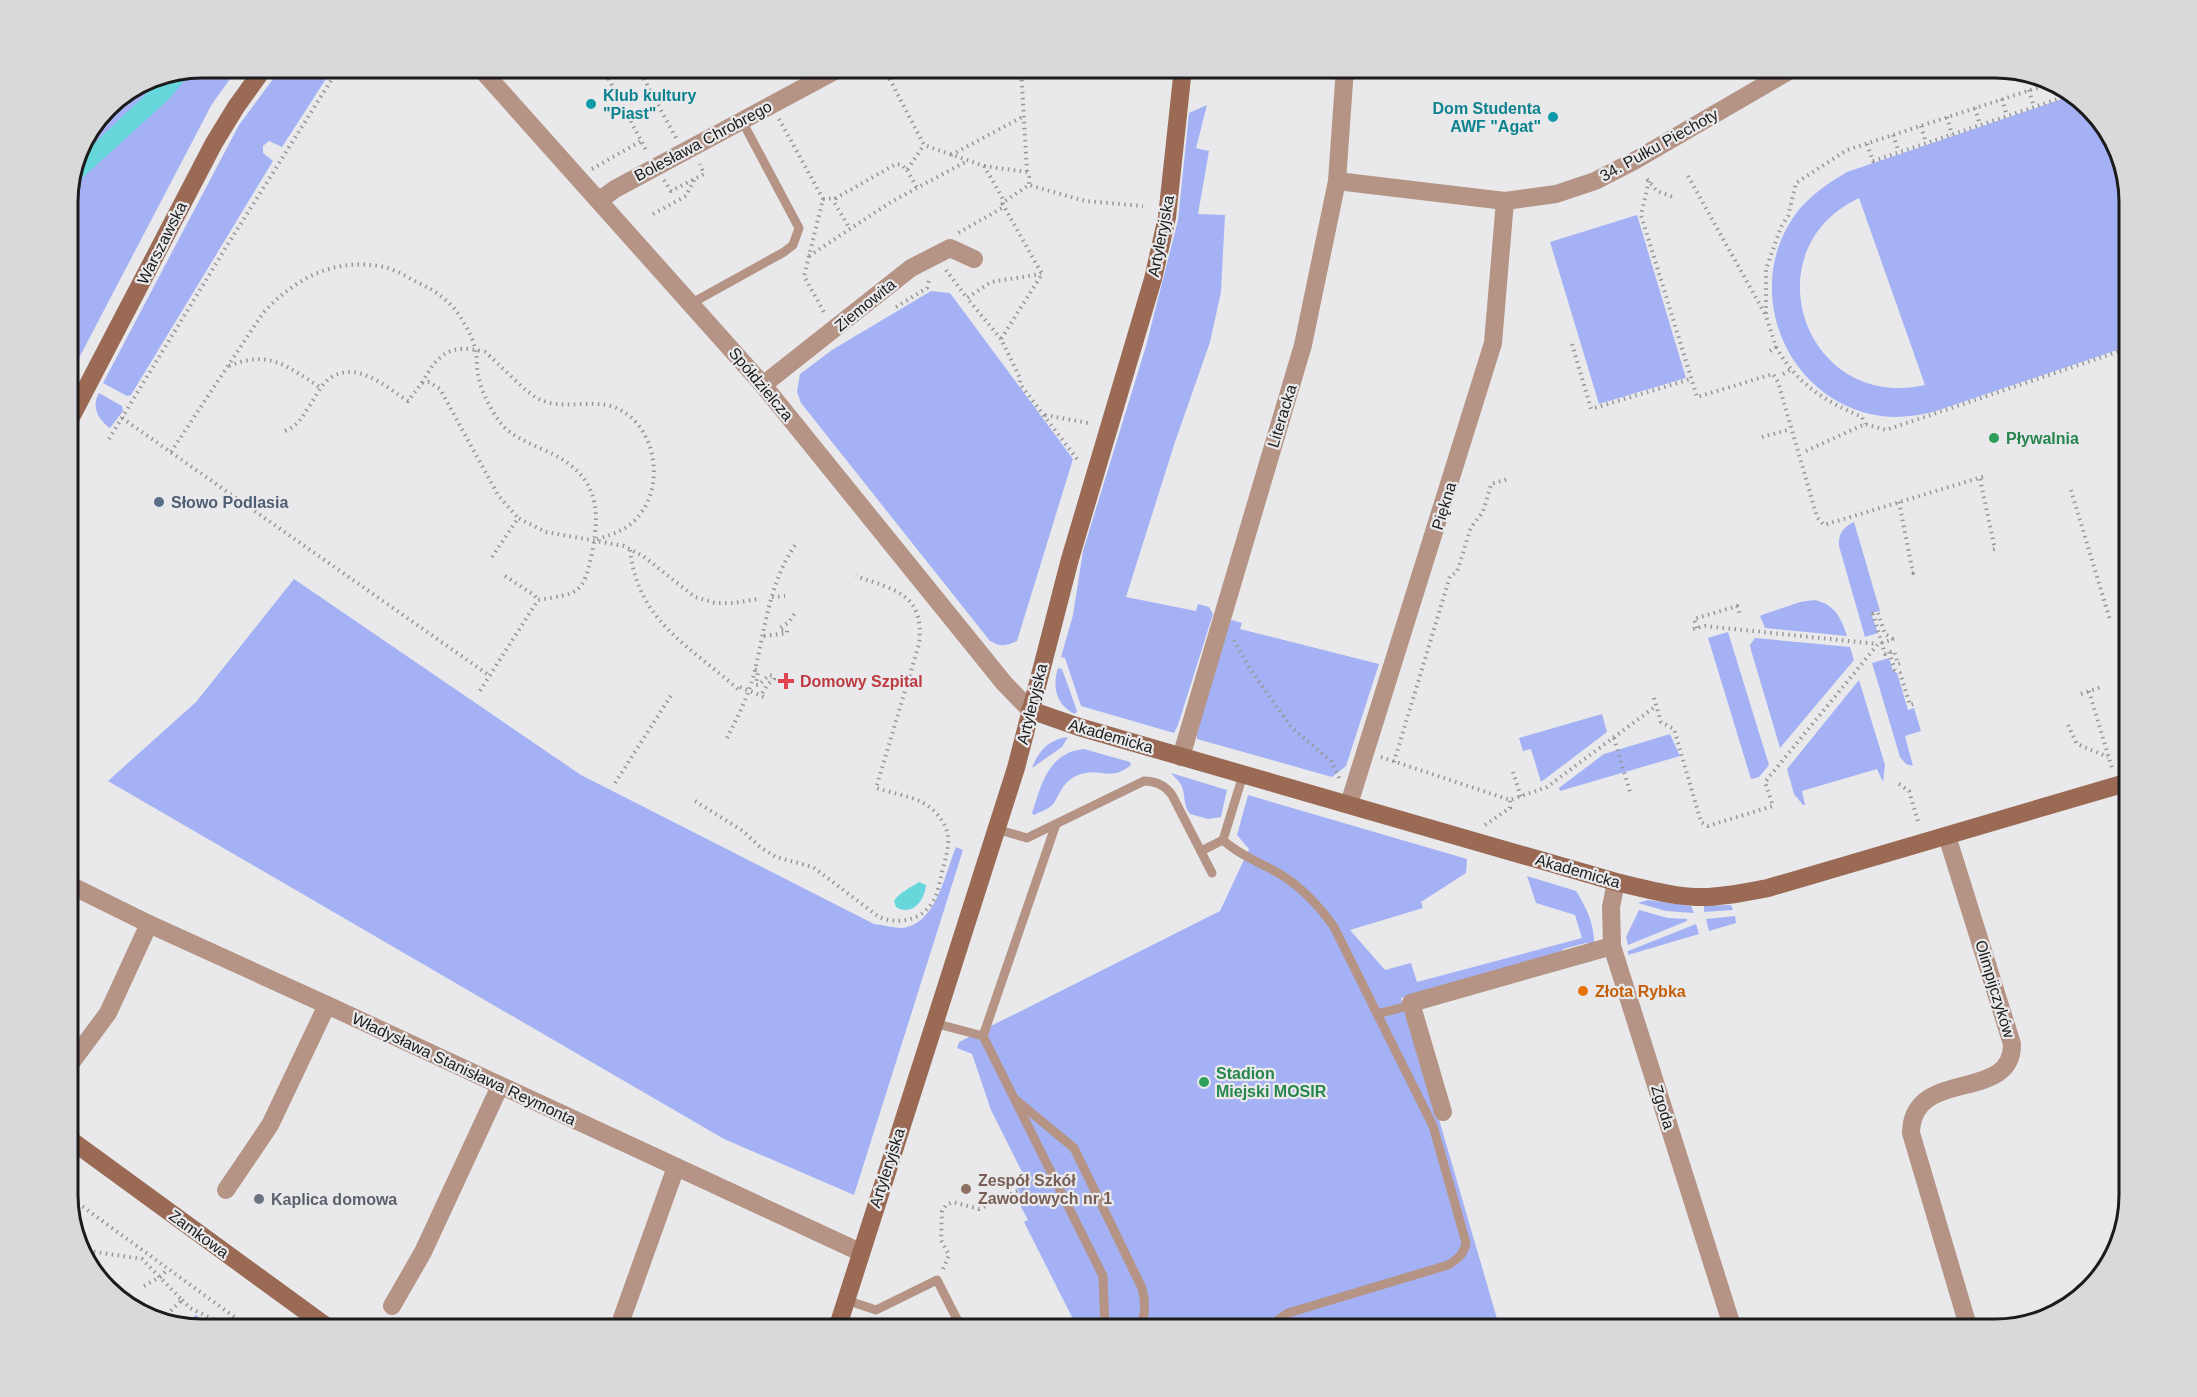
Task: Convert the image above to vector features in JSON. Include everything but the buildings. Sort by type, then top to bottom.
[{"type":"street","name":"Warszawska","points":[[78,404],[214,143],[236,106],[257,78]]},
{"type":"street","name":"Spółdzielcza","points":[[489,78],[763,385],[997,675],[1030,710]]},
{"type":"street","name":"Bolesława Chrobrego","points":[[600,200],[615,189],[822,78]]},
{"type":"street","name":"Artyleryjska","points":[[840,1319],[1016,768],[1070,559],[1153,279],[1167,217],[1182,78]]},
{"type":"street","name":"Literacka","points":[[1181,757],[1303,345],[1337,181],[1344,78]]},
{"type":"street","name":"34. Pułku Piechoty","points":[[1337,181],[1505,201],[1542,197],[1595,181],[1634,161],[1777,78]]},
{"type":"street","name":"Piękna","points":[[1349,804],[1493,343],[1505,201]]},
{"type":"street","name":"Ziemowita","points":[[763,385],[911,268],[950,248],[974,259]]},
{"type":"street","name":"Akademicka","points":[[1030,710],[1062,722],[1181,757],[1616,882],[1656,892],[1685,896],[1729,895],[1768,888],[2119,785]]},
{"type":"street","name":"Olimpijczyków","points":[[1947,836],[2012,1044],[2010,1058],[2000,1073],[1923,1101],[1911,1121],[1911,1133],[1967,1319]]},
{"type":"street","name":"Zgoda","points":[[1616,882],[1611,908],[1612,946],[1653,1086],[1730,1319]]},
{"type":"street","name":"Władysława Stanisława Reymonta","points":[[78,889],[148,924],[860,1252]]},
{"type":"street","points":[[78,1054],[108,1013],[148,924]]},
{"type":"street","points":[[1443,1112],[1411,1003],[1612,946]]},
{"type":"street","points":[[226,1190],[270,1125],[327,1005]]},
{"type":"street","points":[[392,1306],[423,1252],[500,1086]]},
{"type":"street","name":"Zamkowa","points":[[78,1145],[316,1319]]},
{"type":"street","points":[[622,1317],[676,1167]]},
{"type":"lane","points":[[692,303],[784,252],[793,245],[799,228],[742,121]]},
{"type":"lane","points":[[1201,851],[1223,840],[1243,774]]},
{"type":"lane","points":[[996,829],[1028,838],[1144,781],[1152,781],[1167,788],[1172,795],[1212,873]]},
{"type":"lane","points":[[1056,824],[983,1036],[1102,1276],[1104,1319]]},
{"type":"lane","points":[[1223,840],[1233,849],[1283,876],[1315,903],[1334,927],[1433,1126],[1465,1236],[1464,1250],[1458,1259],[1448,1264],[1288,1313],[1280,1319]]},
{"type":"lane","points":[[1377,1014],[1411,1003]]},
{"type":"lane","points":[[934,1023],[983,1036]]},
{"type":"lane","points":[[1014,1099],[1074,1148],[1142,1288],[1145,1300],[1143,1319]]},
{"type":"lane","points":[[846,1300],[876,1310],[938,1280],[957,1319]]},
{"type":"path","points":[[109,440],[333,78]]},
{"type":"path","points":[[608,78],[655,167]]},
{"type":"path","points":[[643,78],[684,152]]},
{"type":"path","points":[[890,78],[924,145],[984,166],[1027,172]]},
{"type":"path","points":[[1020,78],[1029,185]]},
{"type":"path","points":[[1767,316],[1766,269],[1781,227],[1788,216],[1796,183],[1847,150],[2040,87]]},
{"type":"path","points":[[2029,90],[2034,107]]},
{"type":"path","points":[[1867,144],[1873,161],[2061,98]]},
{"type":"path","points":[[2002,99],[2007,116]]},
{"type":"path","points":[[1975,108],[1980,125]]},
{"type":"path","points":[[951,155],[1024,116]]},
{"type":"path","points":[[1947,117],[1952,135]]},
{"type":"path","points":[[1921,126],[1926,143]]},
{"type":"path","points":[[1893,135],[1899,152]]},
{"type":"path","points":[[590,170],[641,141]]},
{"type":"path","points":[[907,170],[924,145]]},
{"type":"path","points":[[809,256],[891,202],[968,160]]},
{"type":"path","points":[[1634,161],[1657,191],[1673,197]]},
{"type":"path","points":[[824,199],[836,198],[896,164],[902,165],[907,170],[917,188]]},
{"type":"path","points":[[954,236],[1002,208],[1003,199],[984,166]]},
{"type":"path","points":[[1688,176],[1767,316],[1776,347],[1792,369],[1827,401],[1862,417],[1865,424]]},
{"type":"path","points":[[653,214],[687,196],[694,179]]},
{"type":"path","points":[[1648,181],[1641,215],[1696,397],[1773,374],[1778,382],[1817,517],[1824,525],[1985,476]]},
{"type":"path","points":[[1002,203],[1029,185],[1085,201],[1143,206]]},
{"type":"path","points":[[836,198],[834,202],[850,230]]},
{"type":"path","points":[[1002,203],[1042,274]]},
{"type":"path","points":[[171,452],[229,367],[250,330],[279,295],[295,283],[314,273],[351,264],[386,268],[435,291],[451,304],[463,321],[476,350],[478,376],[493,411],[504,428],[518,438],[563,460],[579,472],[589,485],[597,512],[594,540],[587,574],[582,585],[577,592],[538,600],[478,694]]},
{"type":"path","points":[[940,267],[948,271],[1000,339],[1020,378],[1020,384],[1077,459]]},
{"type":"path","points":[[896,307],[927,288],[930,273]]},
{"type":"path","points":[[967,298],[991,282],[1042,274]]},
{"type":"path","points":[[1000,339],[1042,274]]},
{"type":"path","points":[[1572,344],[1592,409],[1691,379]]},
{"type":"path","points":[[1770,351],[1776,347]]},
{"type":"path","points":[[285,430],[296,426],[330,378],[348,371],[362,372],[408,401],[439,357],[447,352],[461,349],[485,352],[541,400],[600,404],[616,408],[631,418],[644,432],[654,464],[654,481],[650,499],[640,515],[626,528],[616,534],[594,540]]},
{"type":"path","points":[[1806,451],[1865,424],[1886,430],[2119,352]]},
{"type":"path","points":[[229,367],[241,361],[257,358],[274,360],[321,388]]},
{"type":"path","points":[[1783,374],[1792,369]]},
{"type":"path","points":[[422,383],[429,382],[440,389],[498,495],[518,518],[546,532],[624,546],[644,556],[695,597],[716,603],[758,599]]},
{"type":"path","points":[[1043,414],[1088,423]]},
{"type":"path","points":[[122,418],[490,676]]},
{"type":"path","points":[[1762,437],[1791,429]]},
{"type":"path","points":[[1980,478],[1995,549],[1992,550]]},
{"type":"path","points":[[1394,762],[1450,576],[1457,572],[1471,527],[1483,512],[1491,484],[1508,479]]},
{"type":"path","points":[[2071,490],[2110,620]]},
{"type":"path","points":[[1899,502],[1913,573],[1911,573]]},
{"type":"path","points":[[492,557],[518,518]]},
{"type":"path","points":[[728,738],[749,690],[780,572],[796,544]]},
{"type":"path","points":[[630,549],[635,577],[658,620],[739,689],[749,690],[762,696],[774,676],[769,675],[759,685],[756,685],[758,671],[755,669]]},
{"type":"path","points":[[505,576],[538,600]]},
{"type":"path","points":[[695,801],[743,831],[760,847],[776,857],[813,867],[879,917],[891,922],[904,921],[920,915],[930,906],[936,895],[949,847],[946,828],[927,805],[876,788],[920,644],[921,622],[914,606],[906,596],[856,576]]},
{"type":"path","points":[[772,597],[785,596]]},
{"type":"path","points":[[1740,615],[1737,606],[1694,619],[1695,628],[1705,626],[1880,643],[1894,639],[1885,634],[1878,613],[1873,614],[1880,643],[1885,654],[1894,651],[1898,664],[1901,663]]},
{"type":"path","points":[[764,636],[787,633],[787,630],[780,630],[780,628],[789,622],[795,613]]},
{"type":"path","points":[[1222,618],[1250,669],[1292,728],[1331,761],[1342,784]]},
{"type":"path","points":[[1654,699],[1661,722],[1674,729],[1701,822],[1708,826],[1773,806],[1765,782],[1880,643]]},
{"type":"path","points":[[1889,652],[1895,669],[1900,673],[1910,705],[1913,704]]},
{"type":"path","points":[[2081,694],[2101,687]]},
{"type":"path","points":[[2089,691],[2112,768]]},
{"type":"path","points":[[615,783],[672,694]]},
{"type":"path","points":[[1366,752],[1510,800],[1547,788],[1656,706]]},
{"type":"path","points":[[2068,725],[2077,744],[2109,758]]},
{"type":"path","points":[[1614,738],[1631,795]]},
{"type":"path","points":[[1513,772],[1521,797]]},
{"type":"path","points":[[1899,784],[1909,791],[1919,825]]},
{"type":"path","points":[[1475,822],[1485,825],[1510,808],[1510,800]]},
{"type":"path","points":[[938,1280],[949,1255],[941,1240],[942,1211],[946,1205],[953,1202],[979,1209],[1052,1175]]},
{"type":"path","points":[[78,1203],[237,1319]]},
{"type":"path","points":[[92,1252],[142,1259],[190,1308],[213,1319]]},
{"type":"path","points":[[144,1286],[160,1277],[168,1269]]},
{"type":"path","points":[[167,1314],[182,1300]]},
{"type":"shaded area","points":[[194,78],[231,78],[212,104],[78,360],[78,194],[82,170],[91,147],[114,114],[133,99],[155,87]]},
{"type":"shaded area","points":[[274,78],[327,78],[282,147],[269,141],[263,146],[263,153],[273,161],[131,395],[127,396],[103,383],[239,125]]},
{"type":"shaded area","points":[[185,79],[169,99],[81,179],[82,170],[92,146],[151,89]]},
{"type":"shaded area","points":[[2064,99],[2083,114],[2093,127],[2110,155],[2115,170],[2119,202],[2119,349],[1925,414],[1902,417],[1878,416],[1839,402],[1814,384],[1794,360],[1780,332],[1773,302],[1773,271],[1781,241],[1797,212],[1833,180],[1847,172]],"holes":[[[1859,198],[1925,385],[1883,387],[1849,374],[1822,351],[1806,321],[1800,287],[1806,253],[1825,222]]]},
{"type":"shaded area","points":[[1207,105],[1196,148],[1209,151],[1198,214],[1225,215],[1221,292],[1210,342],[1175,442],[1126,597],[1196,611],[1198,604],[1209,607],[1213,614],[1174,733],[1081,706],[1065,658],[1061,657],[1073,615],[1083,551],[1146,346],[1178,220],[1189,113]]},
{"type":"shaded area","points":[[1637,215],[1686,378],[1599,404],[1550,242]]},
{"type":"shaded area","points":[[931,291],[950,293],[1073,459],[1017,641],[1007,645],[990,641],[801,403],[797,392],[800,374],[832,350]]},
{"type":"shaded area","points":[[99,393],[122,406],[123,411],[110,428],[97,412],[96,403]]},
{"type":"shaded area","points":[[1854,522],[1880,611],[1871,613],[1878,633],[1865,637],[1839,546],[1842,531]]},
{"type":"shaded area","points":[[294,579],[581,775],[874,924],[902,928],[924,917],[938,896],[956,847],[963,850],[854,1195],[724,1139],[108,781],[196,702]]},
{"type":"shaded area","points":[[1814,600],[1832,608],[1847,636],[1765,628],[1760,616],[1800,602]]},
{"type":"shaded area","points":[[1232,620],[1242,623],[1240,629],[1379,664],[1346,766],[1332,777],[1197,739],[1197,728],[1228,623]]},
{"type":"shaded area","points":[[1728,632],[1769,765],[1759,777],[1751,779],[1708,638]]},
{"type":"shaded area","points":[[1755,638],[1850,647],[1854,660],[1780,748],[1751,650],[1750,645]]},
{"type":"shaded area","points":[[1889,658],[1893,671],[1897,673],[1908,710],[1914,708],[1921,731],[1905,736],[1913,766],[1906,764],[1900,757],[1872,663]]},
{"type":"shaded area","points":[[1058,668],[1062,669],[1077,711],[1075,714],[1063,706],[1057,695],[1055,682]]},
{"type":"shaded area","points":[[1859,680],[1885,765],[1883,782],[1877,769],[1802,791],[1805,805],[1803,805],[1794,794],[1787,769]]},
{"type":"shaded area","points":[[1602,714],[1607,732],[1541,782],[1531,749],[1523,751],[1519,738]]},
{"type":"shaded area","points":[[1670,734],[1680,756],[1560,791],[1559,788],[1604,754]]},
{"type":"shaded area","points":[[1068,737],[1062,747],[1032,768],[1037,756],[1045,747],[1055,740]]},
{"type":"shaded area","points":[[1084,749],[1130,762],[1131,765],[1117,773],[1093,772],[1073,777],[1063,787],[1053,805],[1034,815],[1032,813],[1039,792],[1054,763],[1062,756]]},
{"type":"shaded area","points":[[1171,773],[1227,790],[1221,817],[1208,819],[1190,814],[1182,787]]},
{"type":"shaded area","name":"Stadion Miejski MOSIR","points":[[1248,795],[1467,859],[1466,873],[1421,902],[1423,908],[1350,930],[1385,970],[1411,963],[1417,982],[1582,938],[1575,915],[1536,903],[1527,876],[1576,891],[1587,911],[1592,924],[1594,946],[1586,943],[1563,949],[1558,958],[1401,998],[1406,1017],[1411,1023],[1497,1319],[1073,1319],[1024,1222],[1028,1220],[1021,1207],[1021,1196],[1017,1188],[1027,1182],[991,1110],[972,1054],[957,1048],[959,1042],[1220,911],[1249,849],[1237,835]]},
{"type":"shaded area","points":[[919,882],[926,885],[917,905],[907,910],[896,907],[894,901],[896,898]]},
{"type":"shaded area","points":[[1648,900],[1691,906],[1694,913],[1666,911],[1638,903]]},
{"type":"shaded area","points":[[1731,905],[1733,910],[1704,912],[1704,906]]},
{"type":"shaded area","points":[[1639,910],[1668,918],[1687,919],[1687,921],[1628,945],[1626,937]]},
{"type":"shaded area","points":[[1735,916],[1736,923],[1709,931],[1706,919]]},
{"type":"shaded area","points":[[1696,924],[1699,934],[1628,955],[1628,951]]},
{"type":"place","name":"Klub kultury \"Piast\"","points":[[591,104]]},
{"type":"place","name":"Dom Studenta AWF \"Agat\"","points":[[1553,117]]},
{"type":"place","name":"Pływalnia","points":[[1994,438]]},
{"type":"place","name":"Słowo Podlasia","points":[[159,502]]},
{"type":"place","name":"Domowy Szpital","points":[[786,681]]},
{"type":"place","name":"Złota Rybka","points":[[1583,991]]},
{"type":"place","name":"Stadion Miejski MOSIR","points":[[1204,1082]]},
{"type":"place","name":"Zespół Szkół Zawodowych nr 1","points":[[966,1189]]},
{"type":"place","name":"Kaplica domowa","points":[[259,1199]]}]
